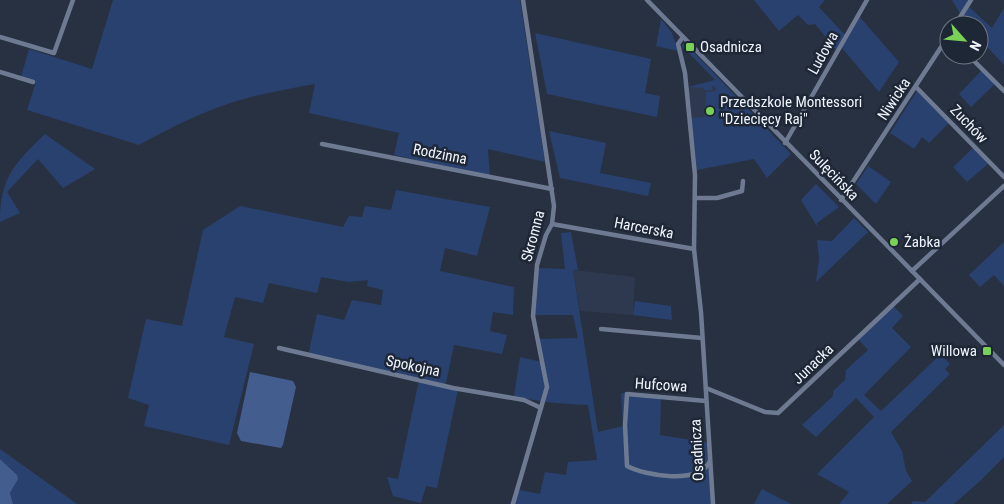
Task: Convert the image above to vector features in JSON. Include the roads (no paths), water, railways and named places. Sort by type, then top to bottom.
[{"type":"street","points":[[0,37],[54,53],[74,0]]},
{"type":"street","name":"Skromna","points":[[513,504],[547,386],[533,316],[538,265],[546,235],[552,224],[552,189],[523,0]]},
{"type":"street","name":"Sulęcińska","points":[[647,0],[840,200],[1004,365]]},
{"type":"street","name":"Ludowa","points":[[785,142],[867,0]]},
{"type":"street","points":[[962,15],[972,0]]},
{"type":"street","name":"Osadnicza","points":[[683,37],[678,44],[688,99],[695,198],[694,249],[706,388],[713,504]]},
{"type":"street","name":"Niwicka","points":[[840,200],[939,51]]},
{"type":"street","points":[[978,65],[1004,91]]},
{"type":"street","points":[[0,72],[33,82]]},
{"type":"street","name":"Zuchów","points":[[916,87],[1004,178]]},
{"type":"street","name":"Rodzinna","points":[[322,144],[552,189]]},
{"type":"street","points":[[695,198],[735,195],[742,191],[743,180]]},
{"type":"street","points":[[912,271],[1004,186]]},
{"type":"street","name":"Harcerska","points":[[552,224],[694,249]]},
{"type":"street","name":"Junacka","points":[[706,388],[765,412],[778,413],[920,279]]},
{"type":"street","points":[[601,329],[702,338]]},
{"type":"street","name":"Spokojna","points":[[279,348],[453,388],[524,400],[541,408]]},
{"type":"street","name":"Hufcowa","points":[[706,401],[627,394],[625,425],[627,466],[636,470],[682,477],[707,468],[710,459]]},
{"type":"place","name":"Osadnicza","points":[[690,47]]},
{"type":"place","name":"Przedszkole Montessori \"Dziecięcy Raj\"","points":[[710,111]]},
{"type":"place","name":"Żabka","points":[[894,242]]},
{"type":"place","name":"Willowa","points":[[987,351]]}]
